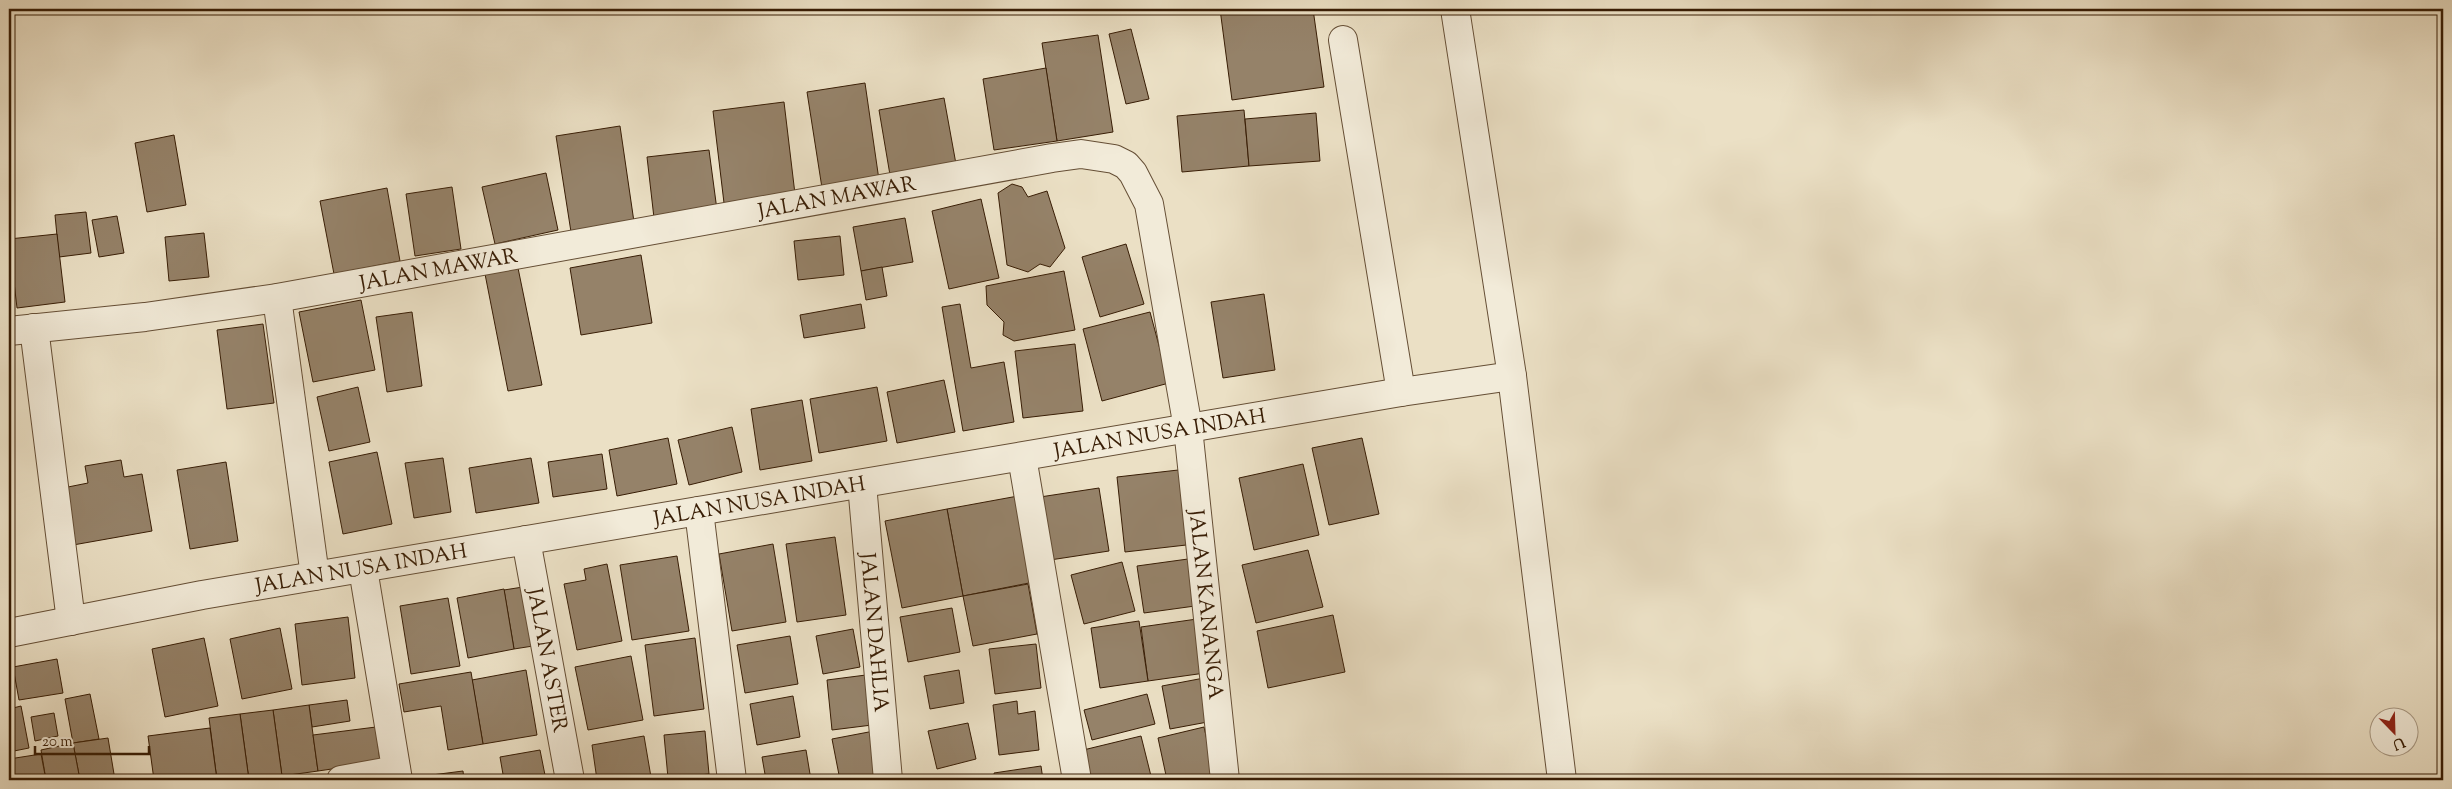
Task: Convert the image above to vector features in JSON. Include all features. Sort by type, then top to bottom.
[{"type":"street","points":[[1455,9],[1500,378],[1562,780]]},
{"type":"street","points":[[1342,40],[1409,391]]},
{"type":"street","name":"JALAN MAWAR","points":[[22,330],[145,317],[277,298],[1081,154],[1103,156],[1126,165],[1140,184],[1149,204],[1188,428]]},
{"type":"street","points":[[277,298],[315,576]]},
{"type":"street","points":[[22,330],[71,621]]},
{"type":"street","name":"JALAN NUSA INDAH","points":[[9,633],[315,576],[1409,391],[1500,378]]},
{"type":"street","name":"JALAN KANANGA","points":[[1188,428],[1225,780]]},
{"type":"street","points":[[1022,457],[1076,780]]},
{"type":"street","name":"JALAN DAHLIA","points":[[862,484],[888,780]]},
{"type":"street","points":[[699,511],[732,780]]},
{"type":"street","name":"JALAN ASTER","points":[[526,540],[570,780]]},
{"type":"street","points":[[341,780],[397,775],[363,569]]},
{"type":"building","points":[[1220,9],[1313,9],[1324,87],[1232,100]]},
{"type":"building","points":[[1131,29],[1149,99],[1126,104],[1109,34]]},
{"type":"building","points":[[1098,35],[1113,132],[1057,141],[1042,43]]},
{"type":"building","points":[[1046,68],[1057,141],[994,150],[983,79]]},
{"type":"building","points":[[865,83],[879,180],[822,188],[807,92]]},
{"type":"building","points":[[944,98],[956,164],[890,175],[879,110]]},
{"type":"building","points":[[784,102],[795,194],[724,203],[713,111]]},
{"type":"building","points":[[1244,110],[1249,166],[1182,172],[1177,116]]},
{"type":"building","points":[[1316,113],[1320,161],[1249,166],[1245,119]]},
{"type":"building","points":[[620,126],[634,222],[571,232],[556,136]]},
{"type":"building","points":[[174,135],[186,205],[147,212],[135,143]]},
{"type":"building","points":[[709,150],[717,210],[654,218],[647,157]]},
{"type":"building","points":[[546,173],[558,230],[495,244],[482,187]]},
{"type":"building","points":[[1012,184],[1022,187],[1028,197],[1047,191],[1065,248],[1050,267],[1040,264],[1028,272],[1007,265],[998,193]]},
{"type":"building","points":[[452,187],[461,249],[415,256],[406,194]]},
{"type":"building","points":[[387,188],[400,261],[334,274],[320,201]]},
{"type":"building","points":[[981,199],[999,278],[949,289],[932,211]]},
{"type":"building","points":[[86,212],[91,253],[59,257],[55,215]]},
{"type":"building","points":[[117,216],[124,253],[99,257],[92,220]]},
{"type":"building","points":[[905,218],[913,262],[861,271],[853,227]]},
{"type":"building","points":[[204,233],[209,277],[169,281],[165,237]]},
{"type":"building","points":[[57,234],[65,302],[17,308],[9,239]]},
{"type":"building","points":[[840,236],[844,275],[798,280],[794,241]]},
{"type":"building","points":[[1126,244],[1144,304],[1100,317],[1082,257]]},
{"type":"building","points":[[641,255],[652,323],[581,335],[570,268]]},
{"type":"building","points":[[882,267],[887,296],[866,300],[861,271]]},
{"type":"building","points":[[518,268],[542,385],[508,391],[485,274]]},
{"type":"building","points":[[1064,271],[1075,330],[1014,341],[1003,335],[1004,322],[987,305],[986,286]]},
{"type":"building","points":[[1264,294],[1275,370],[1223,378],[1211,302]]},
{"type":"building","points":[[361,300],[375,370],[313,382],[299,312]]},
{"type":"building","points":[[861,304],[865,328],[804,338],[800,315]]},
{"type":"building","points":[[960,304],[971,368],[1004,362],[1014,422],[963,431],[942,307]]},
{"type":"building","points":[[412,312],[422,386],[387,392],[376,317]]},
{"type":"building","points":[[1150,312],[1169,383],[1102,401],[1083,329]]},
{"type":"building","points":[[263,324],[274,403],[227,409],[217,330]]},
{"type":"building","points":[[1075,344],[1083,411],[1023,418],[1015,351]]},
{"type":"building","points":[[944,380],[955,432],[897,443],[887,392]]},
{"type":"building","points":[[358,387],[370,442],[329,451],[317,397]]},
{"type":"building","points":[[877,387],[887,441],[819,453],[810,399]]},
{"type":"building","points":[[802,400],[812,461],[760,470],[751,409]]},
{"type":"building","points":[[732,427],[742,472],[689,485],[678,440]]},
{"type":"building","points":[[668,438],[677,484],[617,496],[609,450]]},
{"type":"building","points":[[1362,438],[1379,514],[1329,525],[1312,448]]},
{"type":"building","points":[[377,452],[392,524],[343,534],[329,462]]},
{"type":"building","points":[[602,454],[607,489],[553,497],[548,462]]},
{"type":"building","points":[[443,458],[451,512],[414,518],[405,463]]},
{"type":"building","points":[[531,458],[539,503],[476,513],[469,468]]},
{"type":"building","points":[[121,460],[124,477],[142,474],[152,531],[73,545],[63,488],[88,483],[85,466]]},
{"type":"building","points":[[226,462],[238,541],[190,549],[177,470]]},
{"type":"building","points":[[1303,464],[1319,535],[1254,550],[1239,478]]},
{"type":"building","points":[[1187,469],[1195,544],[1125,552],[1117,477]]},
{"type":"building","points":[[1099,488],[1109,551],[1050,560],[1040,497]]},
{"type":"building","points":[[1018,496],[1034,582],[963,596],[947,509]]},
{"type":"building","points":[[947,509],[963,596],[902,608],[885,521]]},
{"type":"building","points":[[835,537],[846,615],[797,622],[786,544]]},
{"type":"building","points":[[773,544],[786,622],[732,631],[719,554]]},
{"type":"building","points":[[1308,550],[1323,607],[1256,623],[1242,565]]},
{"type":"building","points":[[677,556],[689,631],[632,640],[620,565]]},
{"type":"building","points":[[1188,559],[1195,606],[1144,613],[1137,566]]},
{"type":"building","points":[[1122,562],[1135,611],[1084,624],[1071,575]]},
{"type":"building","points":[[607,564],[622,641],[577,650],[564,584],[586,580],[584,569]]},
{"type":"building","points":[[1028,584],[1037,634],[973,646],[963,596]]},
{"type":"building","points":[[523,587],[533,646],[514,649],[504,590]]},
{"type":"building","points":[[504,589],[514,649],[468,658],[457,598]]},
{"type":"building","points":[[448,598],[460,666],[411,674],[400,606]]},
{"type":"building","points":[[952,608],[960,652],[908,662],[900,617]]},
{"type":"building","points":[[1333,615],[1345,672],[1268,688],[1257,631]]},
{"type":"building","points":[[348,617],[355,678],[302,685],[295,624]]},
{"type":"building","points":[[1197,619],[1205,673],[1148,681],[1141,627]]},
{"type":"building","points":[[1139,621],[1148,681],[1100,688],[1091,628]]},
{"type":"building","points":[[280,628],[292,689],[242,699],[230,639]]},
{"type":"building","points":[[853,629],[860,667],[823,674],[816,636]]},
{"type":"building","points":[[790,636],[798,684],[745,693],[737,645]]},
{"type":"building","points":[[204,638],[218,706],[165,717],[152,649]]},
{"type":"building","points":[[695,638],[704,709],[654,716],[645,645]]},
{"type":"building","points":[[1036,644],[1041,688],[995,694],[989,649]]},
{"type":"building","points":[[631,656],[643,720],[588,730],[575,667]]},
{"type":"building","points":[[57,659],[63,693],[19,700],[13,667]]},
{"type":"building","points":[[526,670],[537,735],[483,744],[472,680]]},
{"type":"building","points":[[959,670],[964,703],[930,709],[924,676]]},
{"type":"building","points":[[471,672],[483,744],[448,750],[441,706],[404,712],[399,684]]},
{"type":"building","points":[[866,675],[872,725],[832,730],[827,680]]},
{"type":"building","points":[[1204,678],[1213,721],[1170,729],[1162,686]]},
{"type":"building","points":[[90,694],[99,739],[73,743],[65,699]]},
{"type":"building","points":[[1147,694],[1155,724],[1092,740],[1084,710]]},
{"type":"building","points":[[793,696],[800,737],[757,745],[750,704]]},
{"type":"building","points":[[347,700],[350,721],[312,727],[309,705]]},
{"type":"building","points":[[1017,701],[1018,714],[1035,711],[1039,750],[999,755],[993,705]]},
{"type":"building","points":[[309,705],[318,771],[282,776],[273,710]]},
{"type":"building","points":[[21,706],[29,748],[9,752],[9,709]]},
{"type":"building","points":[[273,710],[282,776],[249,780],[240,714]]},
{"type":"building","points":[[54,713],[58,736],[35,741],[31,717]]},
{"type":"building","points":[[240,714],[249,780],[217,780],[209,718]]},
{"type":"building","points":[[968,723],[976,759],[937,769],[928,731]]},
{"type":"building","points":[[376,727],[380,762],[318,771],[313,735]]},
{"type":"building","points":[[1204,727],[1216,780],[1167,780],[1158,738]]},
{"type":"building","points":[[210,728],[217,780],[154,780],[148,736]]},
{"type":"building","points":[[705,731],[709,774],[668,778],[664,735]]},
{"type":"building","points":[[874,731],[883,780],[840,780],[832,739]]},
{"type":"building","points":[[644,736],[651,777],[634,780],[597,780],[592,745]]},
{"type":"building","points":[[1141,736],[1152,780],[1082,780],[1075,752]]},
{"type":"building","points":[[108,738],[115,780],[80,780],[73,743]]},
{"type":"building","points":[[73,743],[80,780],[46,780],[41,750]]},
{"type":"building","points":[[540,750],[546,780],[504,780],[500,757]]},
{"type":"building","points":[[806,750],[811,780],[766,780],[762,757]]},
{"type":"building","points":[[41,754],[46,780],[9,780],[9,759]]},
{"type":"building","points":[[1041,766],[1043,780],[995,780],[994,773]]},
{"type":"building","points":[[463,771],[464,780],[425,780],[424,776]]},
{"type":"building","points":[[651,777],[652,780],[634,780]]}]
